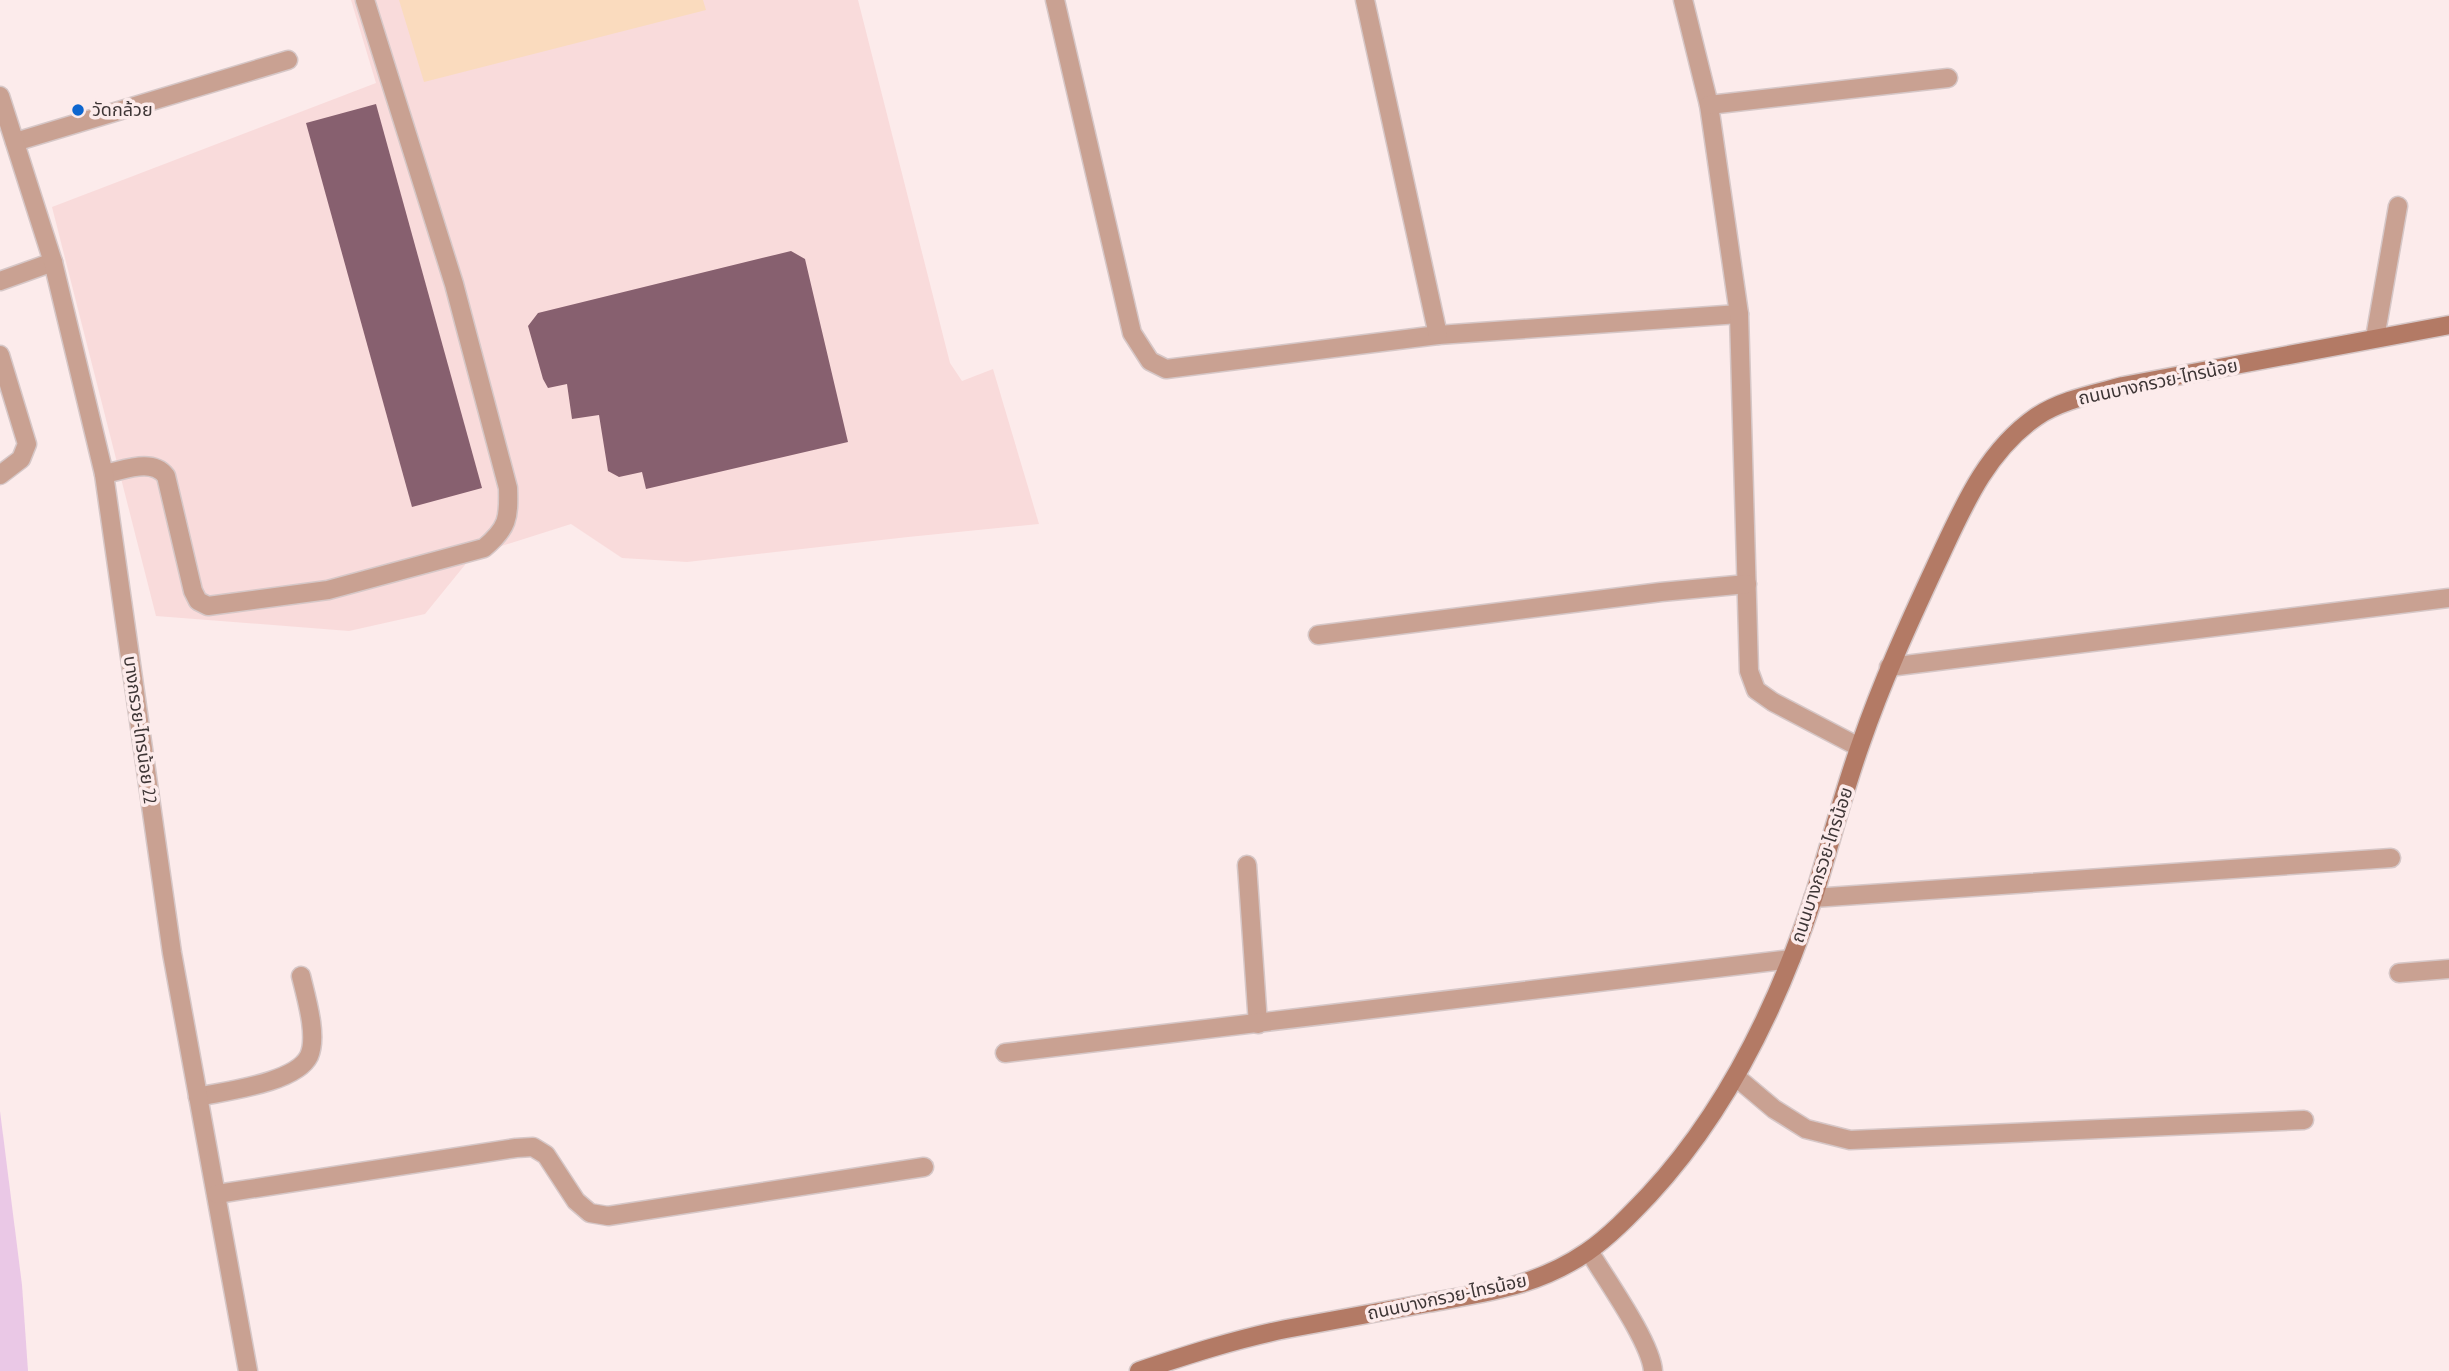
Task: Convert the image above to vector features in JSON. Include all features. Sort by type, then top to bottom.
[{"type":"main road","name":"ถนนบางกรวย-ไทรน้อย","points":[[1139,1371],[1191,1353],[1280,1330],[1507,1289],[1547,1276],[1588,1251],[1627,1219],[1670,1172],[1719,1106],[1736,1077],[1791,959],[1813,898],[1859,747],[1889,667],[1975,483],[2000,449],[2037,416],[2074,399],[2123,387],[2449,325]]},
{"type":"street","points":[[104,474],[150,465],[160,468],[166,476],[193,591],[198,601],[208,606],[328,590],[484,548],[501,534],[509,515],[508,488],[454,284],[365,0]]},
{"type":"street","points":[[1055,0],[1132,332],[1150,361],[1166,369],[1437,335],[1739,314]]},
{"type":"street","points":[[1365,0],[1437,335]]},
{"type":"street","points":[[1683,0],[1709,105],[1739,314],[1749,671],[1756,690],[1859,747]]},
{"type":"street","points":[[15,142],[288,60]]},
{"type":"street","points":[[1709,105],[1948,78]]},
{"type":"street","name":"บางกรวย-ไทรน้อย 22","points":[[0,96],[53,262],[104,474],[172,953],[248,1371]]},
{"type":"street","points":[[2375,338],[2398,206]]},
{"type":"street","points":[[0,281],[53,262]]},
{"type":"street","points":[[0,355],[27,444],[21,459],[0,475]]},
{"type":"street","points":[[1318,635],[1661,592],[1747,584]]},
{"type":"street","points":[[1889,667],[2449,598]]},
{"type":"street","points":[[1813,898],[2391,858]]},
{"type":"street","points":[[1247,866],[1258,1024]]},
{"type":"street","points":[[1004,1053],[1791,959]]},
{"type":"street","points":[[2399,973],[2449,970]]},
{"type":"street","points":[[198,1097],[266,1083],[291,1073],[309,1057],[312,1027],[301,976]]},
{"type":"street","points":[[1736,1077],[1774,1109],[1806,1129],[1850,1140],[2304,1120]]},
{"type":"street","points":[[217,1194],[533,1147],[546,1155],[576,1201],[590,1213],[608,1216],[925,1167]]},
{"type":"street","points":[[1588,1251],[1639,1334],[1654,1371]]},
{"type":"shaded area","points":[[351,0],[858,0],[950,363],[962,381],[993,369],[1039,524],[687,562],[622,558],[571,524],[473,555],[425,614],[349,631],[156,616],[52,207],[376,83]]},
{"type":"shaded area","points":[[399,0],[703,0],[706,10],[424,82]]},
{"type":"shaded area","points":[[0,1111],[22,1285],[28,1371],[0,1371]]},
{"type":"building","points":[[376,104],[482,488],[412,507],[306,123]]},
{"type":"building","points":[[791,251],[805,259],[848,442],[646,489],[642,472],[619,477],[608,471],[599,415],[572,419],[567,384],[548,388],[543,379],[528,326],[538,313]]},
{"type":"place","name":"วัดกล้วย","points":[[78,110]]}]
